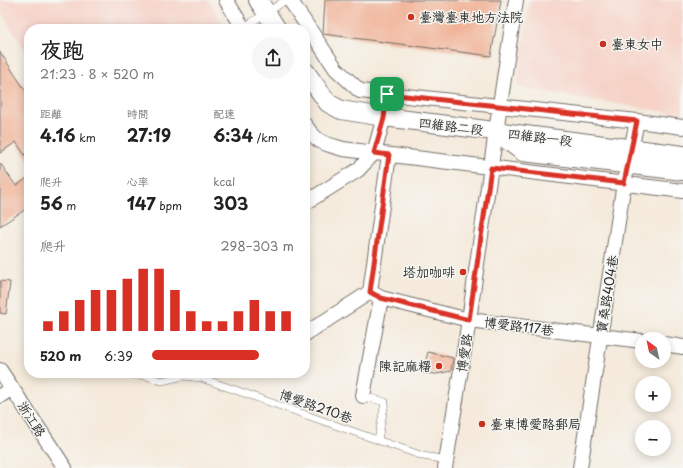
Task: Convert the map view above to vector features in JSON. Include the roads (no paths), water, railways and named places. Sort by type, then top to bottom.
[{"type":"street","points":[[226,0],[241,24]]},
{"type":"street","name":"四維路二段","points":[[290,0],[306,24]]},
{"type":"street","name":"博愛路","points":[[446,464],[469,320],[516,0]]},
{"type":"street","points":[[262,7],[274,24]]},
{"type":"street","name":"四維路二段","points":[[310,30],[336,69],[360,91],[500,106]]},
{"type":"street","name":"四維路二段","points":[[310,78],[328,103],[341,110],[384,118],[496,131]]},
{"type":"street","points":[[310,201],[358,170],[374,153],[384,118],[387,94]]},
{"type":"street","name":"四維路一段","points":[[500,106],[683,127]]},
{"type":"street","name":"寶桑路404巷","points":[[580,468],[624,183],[637,121]]},
{"type":"street","name":"四維路一段","points":[[496,131],[523,152],[630,156],[683,155]]},
{"type":"street","points":[[310,132],[322,143],[343,149],[683,191]]},
{"type":"street","points":[[363,396],[389,155]]},
{"type":"street","name":"四維路一段","points":[[630,156],[683,171]]},
{"type":"street","points":[[310,331],[375,295]]},
{"type":"street","name":"博愛路117巷","points":[[375,295],[469,320],[635,340]]},
{"type":"street","points":[[671,345],[683,347]]},
{"type":"street","name":"浙江路","points":[[0,370],[64,468]]},
{"type":"street","points":[[0,396],[12,388]]},
{"type":"lane","points":[[247,24],[262,7],[286,0]]},
{"type":"lane","name":"博愛路210巷","points":[[153,378],[161,381],[175,378]]},
{"type":"lane","name":"博愛路210巷","points":[[201,378],[446,464]]},
{"type":"lane","points":[[363,396],[385,402],[378,440]]},
{"type":"place","name":"臺灣臺東地方法院","points":[[411,17]]},
{"type":"place","name":"臺東女中","points":[[603,44]]},
{"type":"place","name":"塔加咖啡","points":[[463,272]]},
{"type":"place","name":"陳記麻糬","points":[[439,366]]},
{"type":"place","name":"臺東博愛路郵局","points":[[482,424]]}]
